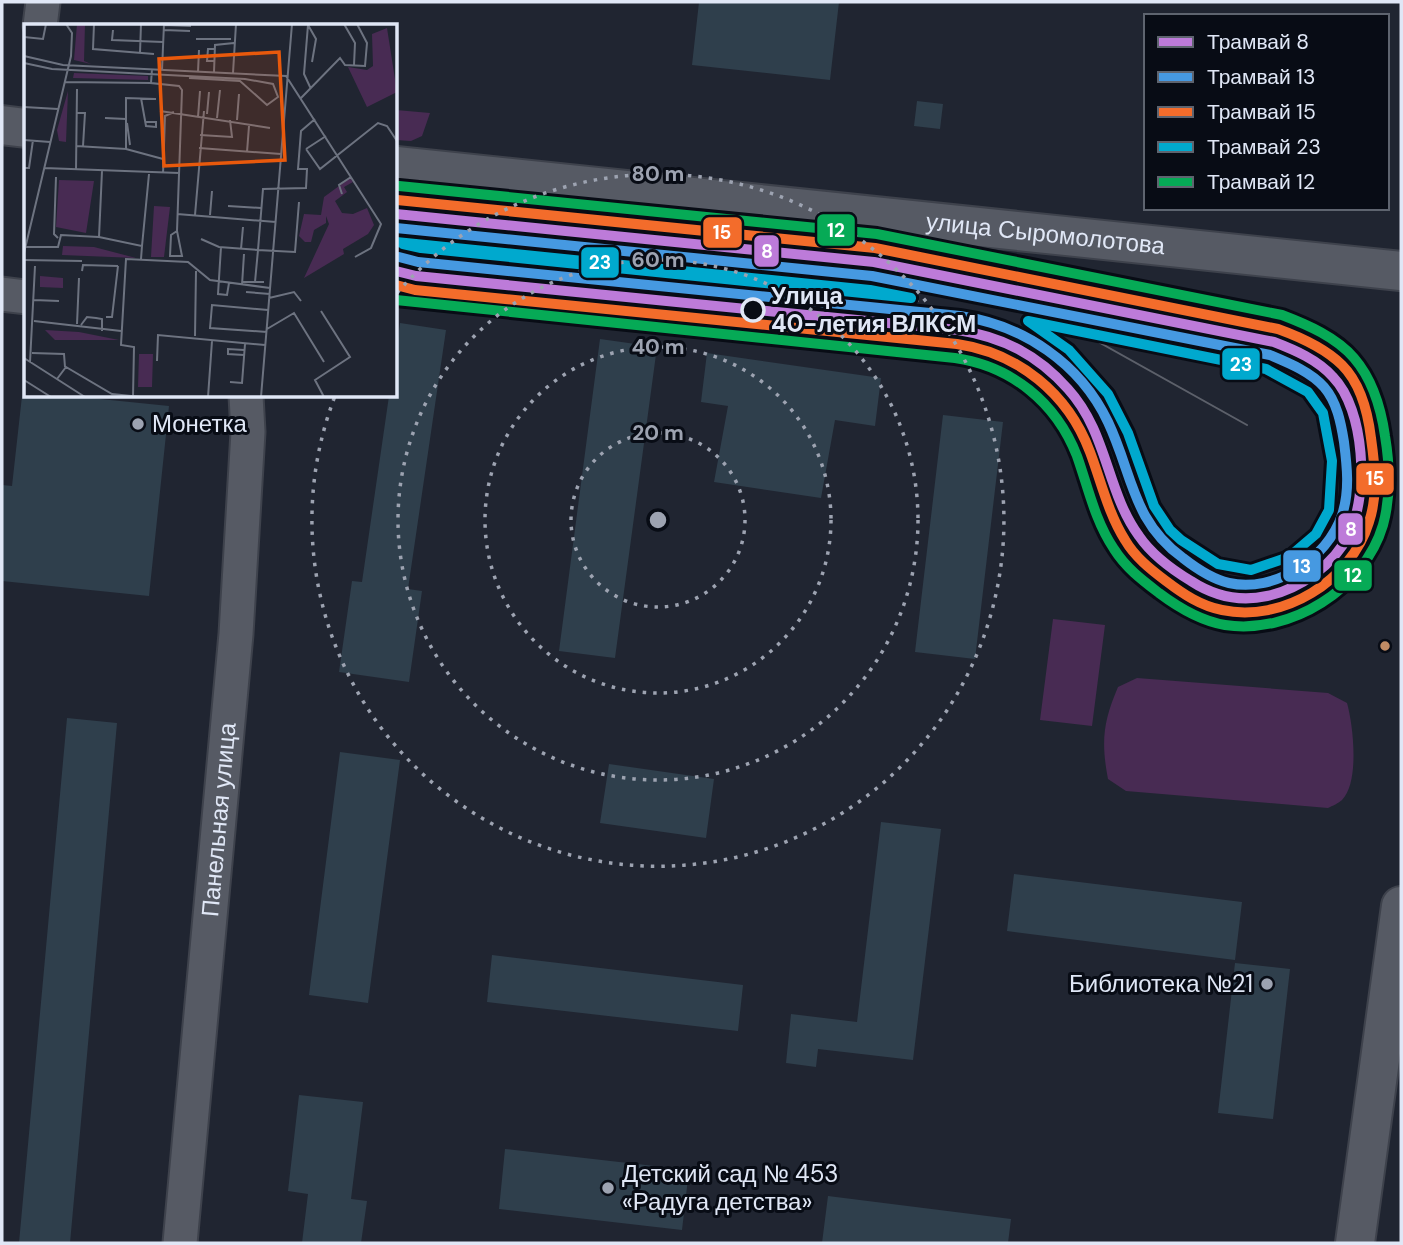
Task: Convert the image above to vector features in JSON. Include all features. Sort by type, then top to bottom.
[{"type":"street","points":[[40,24],[43,2]]},
{"type":"street","points":[[2,125],[24,128]]},
{"type":"street","name":"улица Сыромолотова","points":[[397,166],[1401,271]]},
{"type":"street","points":[[2,295],[24,297]]},
{"type":"street","name":"Панельная улица","points":[[180,1243],[236,634],[248,432],[246,397]]},
{"type":"street","points":[[1355,1243],[1401,906]]},
{"type":"shaded area","points":[[397,110],[430,113],[422,136],[411,141],[397,140]]},
{"type":"shaded area","points":[[1053,619],[1105,625],[1092,726],[1040,720]]},
{"type":"shaded area","points":[[1137,678],[1328,693],[1347,703],[1354,753],[1348,792],[1341,801],[1328,808],[1126,791],[1108,779],[1104,754],[1105,732],[1118,687]]},
{"type":"building","points":[[699,2],[839,2],[830,80],[692,65]]},
{"type":"building","points":[[917,101],[943,104],[940,129],[914,126]]},
{"type":"building","points":[[400,323],[446,330],[408,589],[422,591],[409,682],[339,672],[352,581],[362,582],[389,397],[397,397]]},
{"type":"building","points":[[600,339],[657,347],[615,658],[559,651]]},
{"type":"building","points":[[707,353],[881,378],[875,426],[835,420],[821,498],[714,482],[728,406],[701,402]]},
{"type":"building","points":[[22,396],[81,397],[169,406],[149,596],[2,581],[2,485],[12,486]]},
{"type":"building","points":[[943,415],[1003,422],[975,659],[915,652]]},
{"type":"building","points":[[67,718],[117,723],[70,1243],[19,1243]]},
{"type":"building","points":[[340,752],[400,760],[368,1003],[309,995]]},
{"type":"building","points":[[609,764],[714,779],[706,838],[600,823]]},
{"type":"building","points":[[881,822],[941,829],[913,1060],[818,1049],[816,1067],[786,1063],[791,1014],[857,1022]]},
{"type":"building","points":[[1014,874],[1242,902],[1235,960],[1007,931]]},
{"type":"building","points":[[492,955],[743,985],[738,1031],[487,1002]]},
{"type":"building","points":[[1235,963],[1290,969],[1273,1119],[1218,1113]]},
{"type":"building","points":[[299,1095],[363,1102],[351,1199],[367,1201],[361,1243],[302,1243],[308,1194],[288,1191]]},
{"type":"building","points":[[505,1149],[689,1170],[682,1230],[499,1209]]},
{"type":"building","points":[[828,1196],[1011,1219],[1008,1243],[822,1243]]},
{"type":"tram line","name":"12","points":[[397,300],[955,358],[995,369],[1029,390],[1057,419],[1077,456],[1102,527],[1124,562],[1174,604],[1199,617],[1225,625],[1275,623],[1322,603],[1360,569],[1373,548],[1386,514],[1389,481],[1387,447],[1371,385],[1354,358],[1339,344],[1311,327],[1282,315],[877,234],[399,186]]},
{"type":"tram line","name":"15","points":[[397,200],[875,248],[1278,329],[1328,353],[1349,373],[1359,390],[1368,419],[1374,459],[1375,491],[1372,512],[1360,543],[1347,562],[1331,579],[1312,593],[1268,610],[1222,610],[1179,590],[1133,552],[1114,519],[1090,452],[1069,412],[1038,379],[1000,356],[957,344],[415,290],[397,285]]},
{"type":"tram line","name":"8","points":[[397,214],[874,262],[1274,342],[1320,365],[1344,392],[1352,410],[1361,453],[1359,497],[1355,517],[1343,545],[1315,574],[1279,593],[1257,598],[1228,596],[1209,591],[1191,581],[1150,549],[1128,519],[1099,443],[1081,406],[1044,366],[1019,349],[990,337],[958,330],[416,276],[397,271]]},
{"type":"tram line","name":"13","points":[[397,228],[872,276],[1270,355],[1313,377],[1332,399],[1340,420],[1345,451],[1345,506],[1335,531],[1324,546],[1297,569],[1264,583],[1229,583],[1194,566],[1166,544],[1143,513],[1108,422],[1082,382],[1047,350],[1006,328],[960,316],[418,262],[399,257]]},
{"type":"tram line","points":[[397,229],[843,278],[896,292],[918,301]]},
{"type":"tram line","name":"23","points":[[397,242],[870,290],[911,298],[403,244]]},
{"type":"tram line","points":[[397,250],[755,291],[934,308],[996,336]]},
{"type":"tram line","points":[[993,283],[1247,425]]},
{"type":"tram line","name":"23","points":[[1028,321],[1266,369],[1308,392],[1323,413],[1332,461],[1329,510],[1316,534],[1289,557],[1251,570],[1218,564],[1181,540],[1170,530],[1154,506],[1128,433],[1108,394],[1069,350],[1028,321]]},
{"type":"place","name":"Улица 40-летия ВЛКСМ","points":[[753,310]]},
{"type":"place","name":"Монетка","points":[[138,424]]},
{"type":"place","name":"Библиотека №21","points":[[1267,984]]},
{"type":"place","name":"Детский сад № 453 «Радуга детства»","points":[[608,1188]]}]
